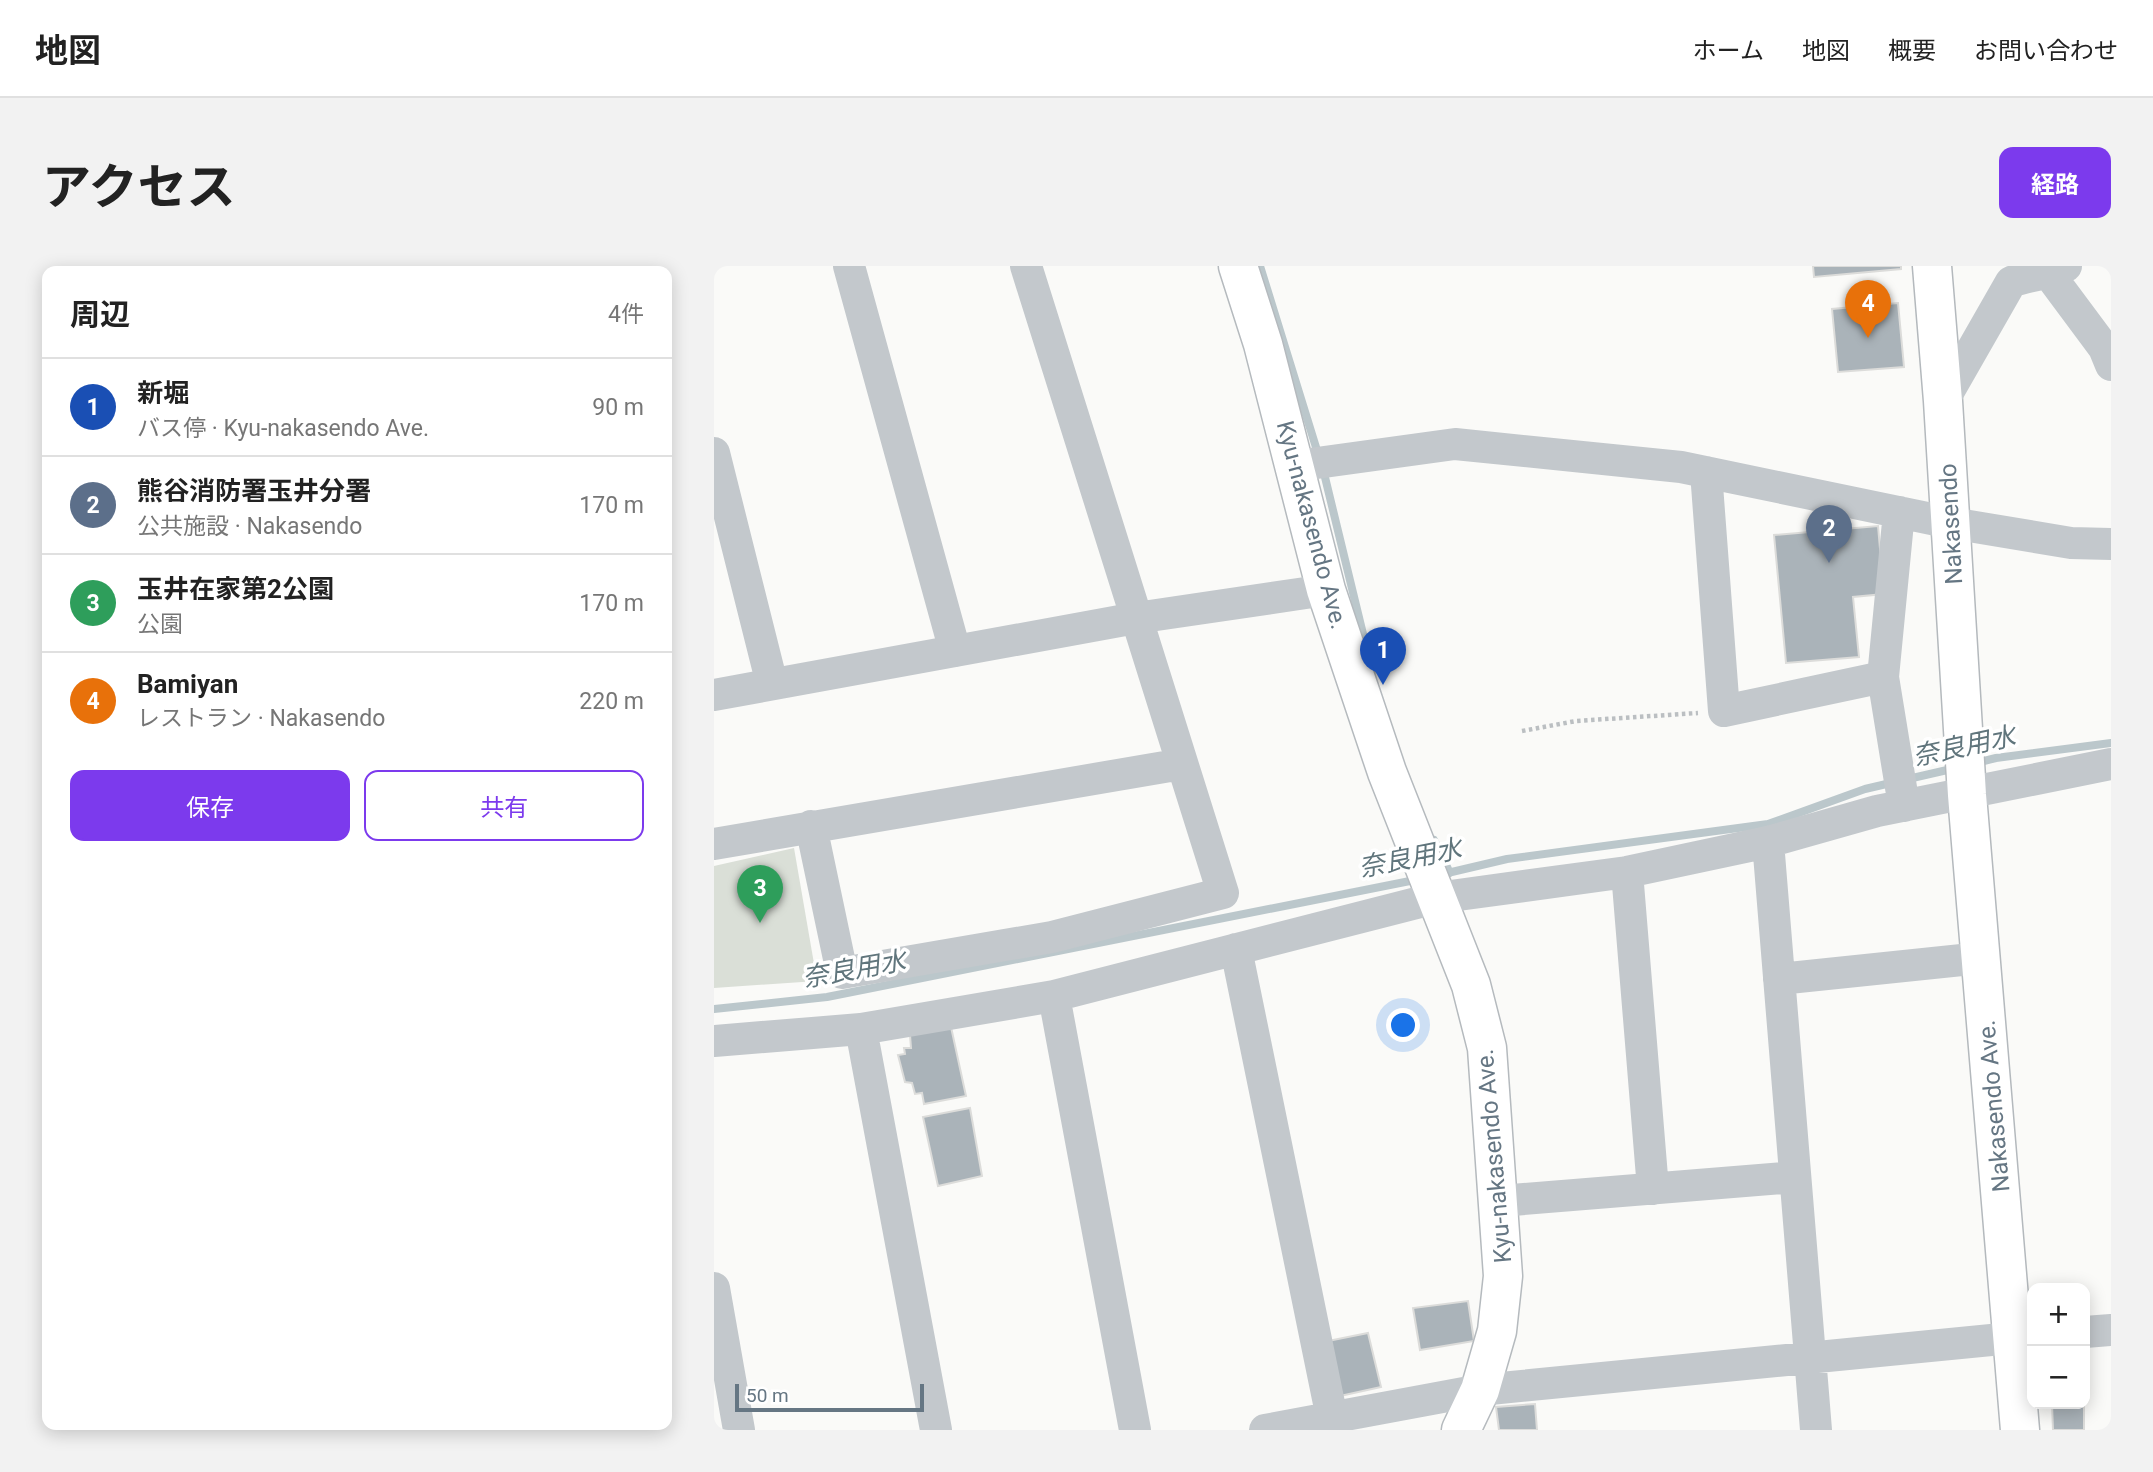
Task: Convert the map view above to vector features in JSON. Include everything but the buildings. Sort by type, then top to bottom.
[{"type":"main road","name":"Kyu-nakasendo Ave.","points":[[1238,266],[1263,344],[1326,590],[1387,772],[1471,985],[1487,1048],[1500,1201],[1503,1276],[1497,1331],[1480,1390],[1461,1430]]},
{"type":"main road","name":"Nakasendo","points":[[1932,266],[1951,523],[1965,775]]},
{"type":"main road","name":"Nakasendo Ave.","points":[[1965,775],[1981,958],[2023,1337],[2020,1430]]},
{"type":"street","points":[[849,266],[955,651]]},
{"type":"street","points":[[811,827],[842,973],[1052,937],[1223,892],[1026,266]]},
{"type":"street","points":[[1943,401],[2011,282],[2041,271],[2105,348],[2111,365]]},
{"type":"street","points":[[1296,466],[1455,444],[1681,467],[1951,523],[2071,543],[2111,544]]},
{"type":"street","points":[[714,453],[772,684]]},
{"type":"street","points":[[1706,472],[1724,711],[1883,677]]},
{"type":"street","points":[[1899,512],[1883,677],[1901,786]]},
{"type":"street","points":[[714,695],[1136,618],[1326,590]]},
{"type":"street","points":[[714,845],[1182,764]]},
{"type":"street","points":[[714,1041],[860,1029],[1054,996],[1236,949],[1429,881],[1627,872],[1768,842],[1877,811],[1901,786],[1965,775],[2111,765]]},
{"type":"street","points":[[1768,842],[1816,1430]]},
{"type":"street","points":[[1627,872],[1653,1189]]},
{"type":"street","points":[[1236,949],[1332,1418]]},
{"type":"street","points":[[1779,979],[1981,958]]},
{"type":"street","points":[[1054,996],[1135,1430]]},
{"type":"street","points":[[860,1029],[936,1430]]},
{"type":"street","points":[[1500,1201],[1795,1177]]},
{"type":"street","points":[[714,1288],[739,1430]]},
{"type":"street","points":[[2090,1332],[2111,1330]]},
{"type":"street","points":[[1265,1430],[1480,1390],[2023,1337]]},
{"type":"path","points":[[1522,732],[1576,722],[1724,711]]},
{"type":"shaded area","points":[[794,848],[817,981],[714,988],[714,866]]},
{"type":"waterway","points":[[1260,266],[1319,457]]},
{"type":"waterway","points":[[1323,469],[1372,671]]},
{"type":"waterway","name":"奈良用水","points":[[1976,763],[2111,743]]},
{"type":"waterway","name":"奈良用水","points":[[1908,779],[1956,768]]},
{"type":"waterway","name":"奈良用水","points":[[1439,875],[1507,859],[1768,824],[1865,789],[1895,782]]},
{"type":"waterway","points":[[1434,840],[1450,873]]},
{"type":"waterway","name":"奈良用水","points":[[714,1009],[827,997],[1420,879]]},
{"type":"place","name":"Bamiyan","points":[[1868,338]]},
{"type":"place","name":"熊谷消防署玉井分署","points":[[1829,563]]},
{"type":"place","name":"新堀","points":[[1383,685]]},
{"type":"place","name":"玉井在家第2公園","points":[[760,923]]}]
